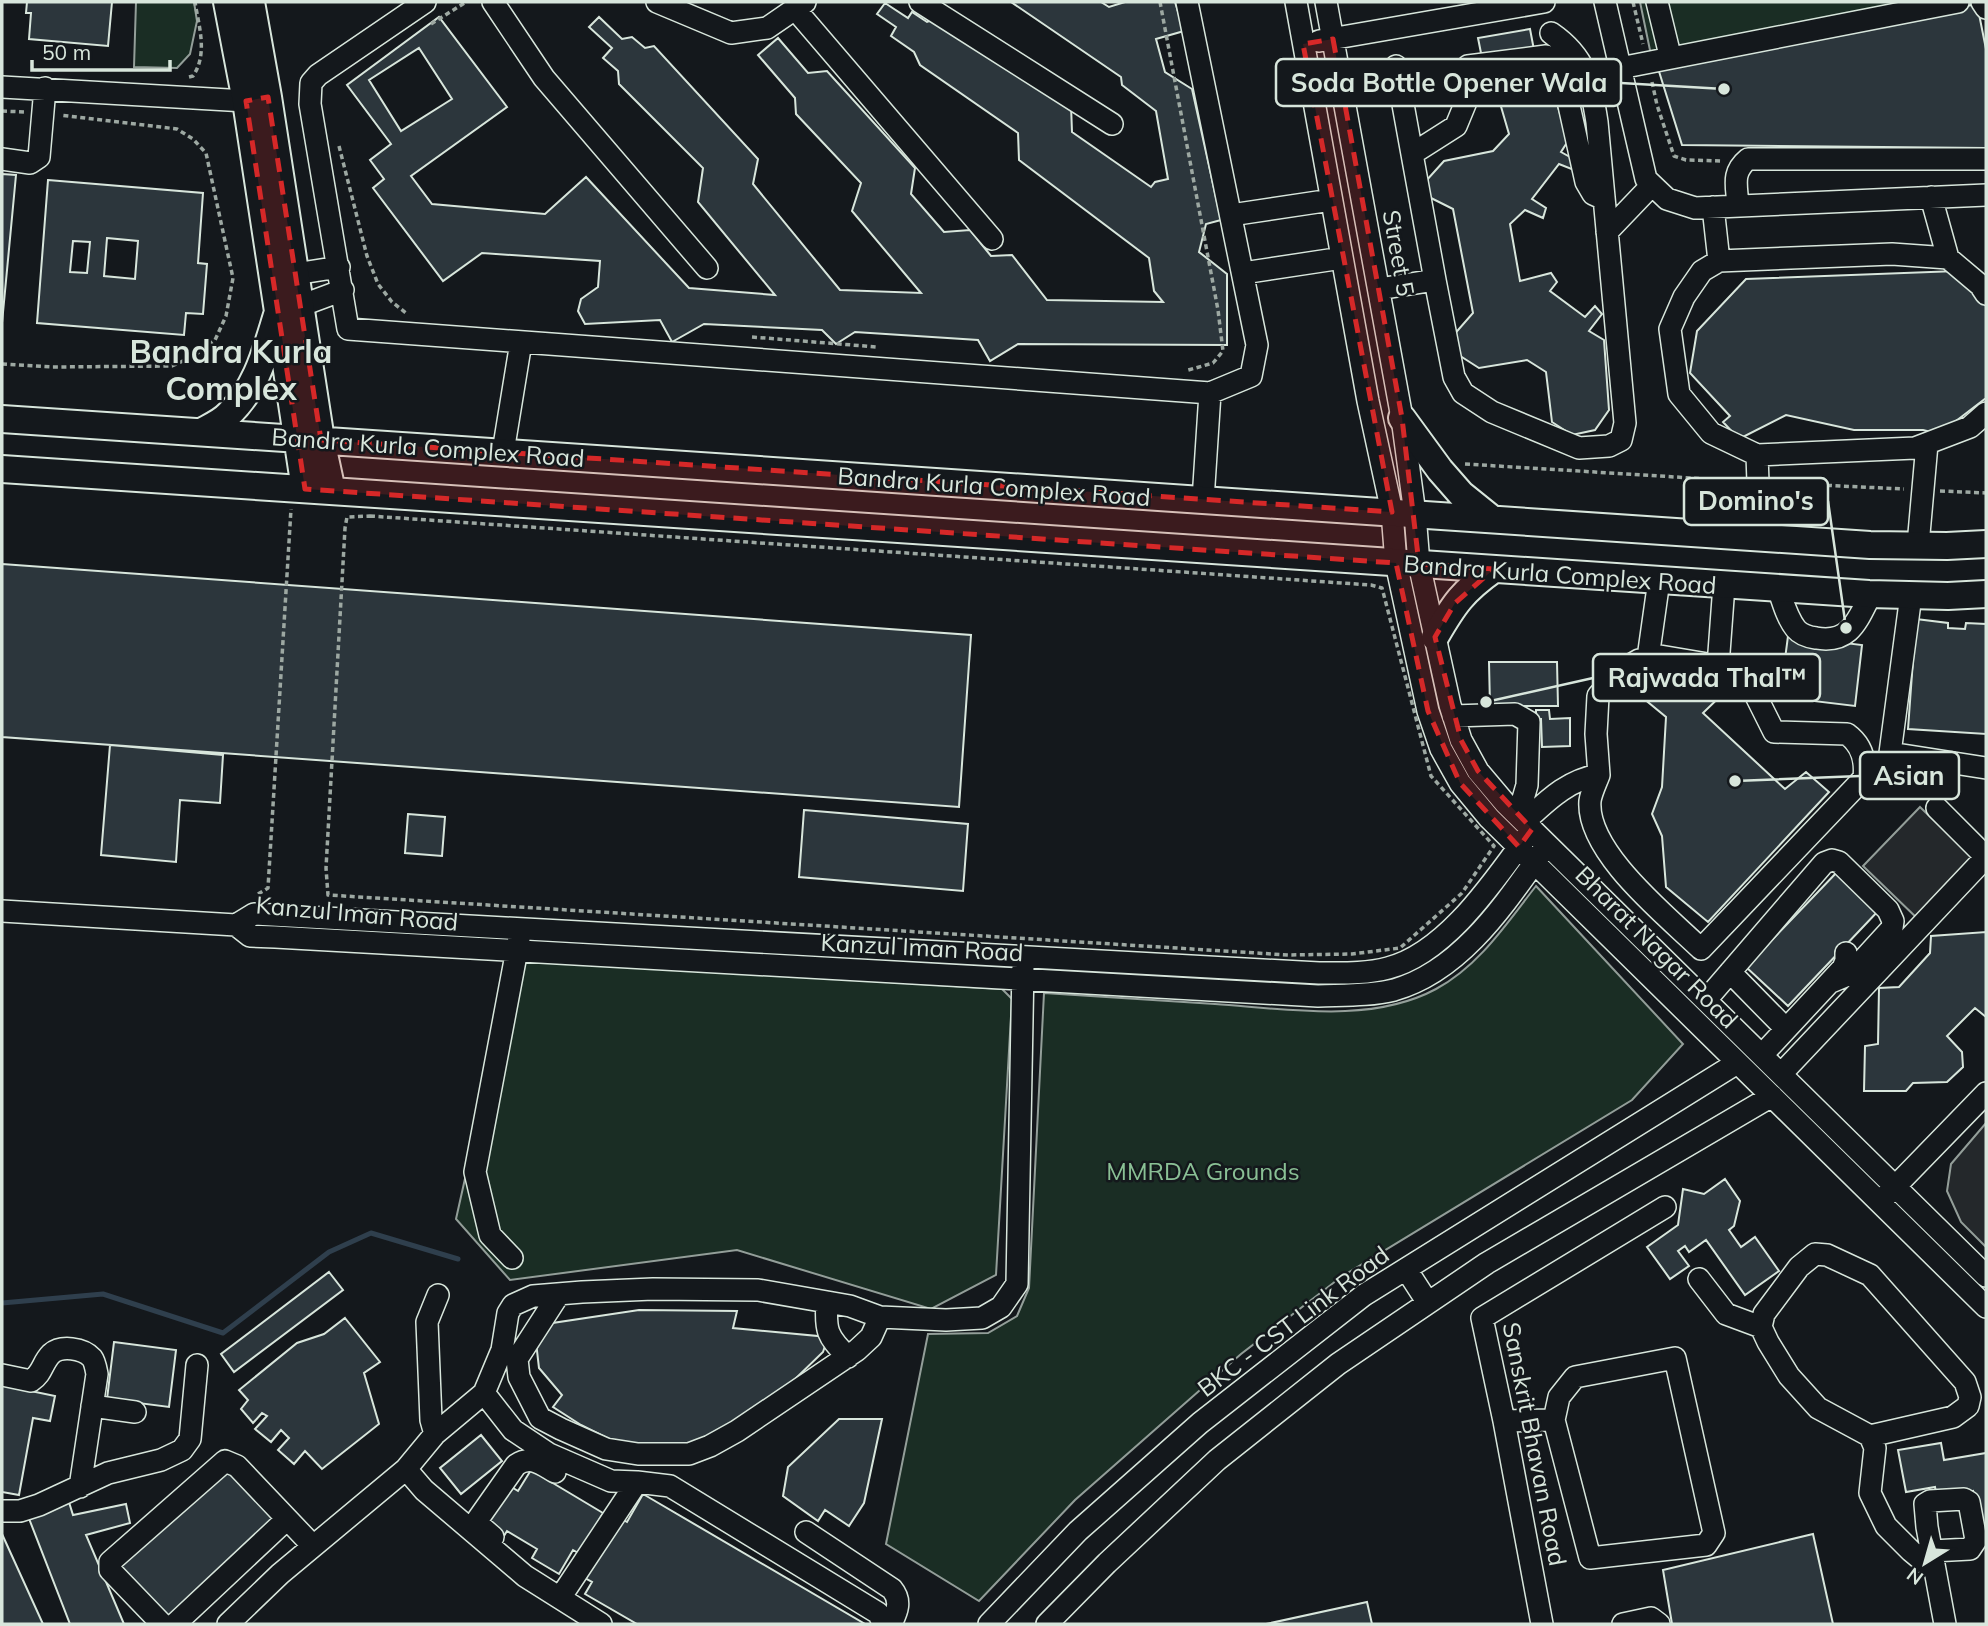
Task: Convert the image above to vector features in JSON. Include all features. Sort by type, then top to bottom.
[{"type":"main road","points":[[201,432],[228,416],[250,389],[289,308],[295,274],[236,2]]},
{"type":"main road","points":[[257,99],[310,439],[332,491]]},
{"type":"main road","points":[[1402,418],[1461,494],[1492,519]]},
{"type":"main road","name":"Bandra Kurla Complex Road","points":[[2,419],[1870,545],[1986,544]]},
{"type":"main road","points":[[298,496],[310,439]]},
{"type":"main road","name":"Bandra Kurla Complex Road","points":[[2,468],[298,496],[332,491],[1871,594],[1910,600],[1986,594]]},
{"type":"main road","points":[[1435,637],[1455,603],[1473,584],[1494,569]]},
{"type":"street","points":[[425,2],[318,75],[311,83],[310,104],[348,329],[1210,393],[1251,376],[1257,345],[1187,2]]},
{"type":"street","points":[[493,2],[544,78],[707,268]]},
{"type":"street","points":[[657,2],[732,33],[767,28],[800,6],[992,239]]},
{"type":"street","points":[[920,2],[1112,124]]},
{"type":"street","points":[[1296,2],[1369,406],[1404,513],[1408,563]]},
{"type":"street","name":"Street 5","points":[[1326,2],[1402,418],[1404,513]]},
{"type":"street","points":[[1303,44],[1544,2]]},
{"type":"street","points":[[1605,2],[1646,179],[1667,199],[1695,208],[1980,195],[1971,156],[1748,159],[1740,165],[1736,173],[1738,206]]},
{"type":"street","points":[[1657,2],[1668,47]]},
{"type":"street","points":[[1646,57],[1668,47],[1888,2]]},
{"type":"street","points":[[1619,63],[1958,2]]},
{"type":"street","points":[[1982,2],[1986,4],[1986,8]]},
{"type":"street","points":[[1396,66],[1454,377],[1463,393],[1492,412],[1579,448],[1609,446],[1621,439],[1625,423],[1592,88],[1580,60],[1564,42],[1551,33]]},
{"type":"street","points":[[1412,154],[1456,126],[1468,97],[1464,72],[1468,66],[1552,58],[1562,75],[1586,182],[1593,194],[1604,199]]},
{"type":"street","points":[[2,87],[257,99]]},
{"type":"street","points":[[2,159],[30,163],[39,157],[45,88]]},
{"type":"street","points":[[1607,232],[1652,185]]},
{"type":"street","points":[[1931,197],[1948,258],[1980,285],[1986,294]]},
{"type":"street","points":[[1231,215],[1331,200]]},
{"type":"street","points":[[1713,207],[1718,261]]},
{"type":"street","points":[[1948,258],[1892,254],[1718,261],[1702,271],[1684,297],[1670,329],[1679,394],[1711,433],[1757,455],[1915,448],[1970,426],[1986,413]]},
{"type":"street","points":[[1243,273],[1342,258]]},
{"type":"street","points":[[295,274],[339,267]]},
{"type":"street","points":[[1379,289],[1435,280]]},
{"type":"street","points":[[289,308],[342,290]]},
{"type":"street","points":[[503,453],[521,342]]},
{"type":"street","points":[[1203,500],[1210,393]]},
{"type":"street","points":[[1917,545],[1927,444]]},
{"type":"street","points":[[1757,455],[1760,537]]},
{"type":"street","name":"Bharat Nagar Road","points":[[1408,563],[1435,637],[1461,740],[1478,771],[1548,845],[1986,1276]]},
{"type":"street","name":"Bharat Nagar Road","points":[[1408,563],[1428,710],[1441,749],[1460,783],[1489,818],[1986,1307]]},
{"type":"street","points":[[1648,658],[1659,580]]},
{"type":"street","points":[[1718,666],[1724,585]]},
{"type":"street","points":[[1778,588],[1796,629],[1802,634],[1823,640],[1845,635],[1858,619],[1871,594]]},
{"type":"street","points":[[1910,600],[1889,753],[1986,768]]},
{"type":"street","points":[[1678,972],[1701,949],[1864,778],[1866,764],[1856,741],[1847,734],[1774,732],[1743,670],[1660,656],[1639,660],[1620,671],[1598,696],[1596,734],[1599,775],[1590,800],[1593,825],[1626,877],[1701,949]]},
{"type":"street","points":[[1453,716],[1515,715],[1528,722],[1525,822]]},
{"type":"street","points":[[1525,822],[1563,787],[1599,775]]},
{"type":"street","points":[[1781,1074],[1986,857],[1937,808]]},
{"type":"street","name":"Kanzul Iman Road","points":[[236,925],[254,914],[1319,973],[1363,972],[1390,968],[1413,958],[1447,933],[1465,915],[1519,847],[1525,822]]},
{"type":"street","name":"Kanzul Iman Road","points":[[2,911],[236,925],[250,936],[1318,996],[1375,994],[1396,989],[1424,977],[1452,959],[1482,931],[1548,845]]},
{"type":"street","points":[[1706,1000],[1824,863],[1832,860],[1839,862],[1888,910],[1893,921],[1892,928],[1850,974],[1830,982]]},
{"type":"street","points":[[1605,901],[1626,877]]},
{"type":"street","points":[[512,1258],[490,1235],[475,1172],[520,929]]},
{"type":"street","points":[[1762,1055],[1845,965],[1846,953]]},
{"type":"street","points":[[228,1624],[280,1574],[406,1469],[435,1434],[484,1392],[502,1350],[508,1313],[513,1305],[533,1296],[653,1289],[758,1290],[850,1306],[880,1317],[946,1320],[982,1318],[1001,1307],[1017,1284],[1023,957]]},
{"type":"street","points":[[1730,972],[1786,1029]]},
{"type":"street","name":"BKC - CST Link Road","points":[[989,1624],[1078,1531],[1200,1423],[1364,1295],[1737,1063]]},
{"type":"street","points":[[1880,1202],[1986,1093]]},
{"type":"street","points":[[1047,1624],[1107,1563],[1217,1460],[1338,1364],[1487,1263],[1772,1096]]},
{"type":"street","name":"Sanskrit Bhavan Road","points":[[1542,1624],[1482,1318],[1665,1207]]},
{"type":"street","points":[[1870,1436],[1953,1417],[1968,1406],[1970,1397],[1965,1382],[1870,1275],[1827,1255],[1815,1254],[1799,1267],[1764,1314],[1761,1327],[1789,1376],[1818,1408],[1870,1436],[1875,1448],[1870,1493],[1886,1526],[1911,1552],[1934,1561],[1945,1624]]},
{"type":"street","points":[[1406,1269],[1428,1303]]},
{"type":"street","points":[[1699,1279],[1726,1314],[1761,1327]]},
{"type":"street","points":[[559,1294],[517,1359],[519,1377],[540,1418],[606,1449],[638,1454],[689,1454],[737,1431],[857,1350],[871,1336],[880,1317]]},
{"type":"street","points":[[435,1434],[431,1420],[427,1322],[438,1295]]},
{"type":"street","points":[[827,1302],[828,1332],[833,1343],[848,1357]]},
{"type":"street","points":[[2,1375],[31,1381],[39,1376],[51,1354],[65,1348],[82,1351],[93,1359],[97,1374],[80,1487]]},
{"type":"street","points":[[1675,1358],[1714,1533],[1706,1545],[1590,1558],[1554,1420],[1559,1398],[1575,1377],[1675,1358]]},
{"type":"street","points":[[2,1511],[20,1511],[39,1505],[108,1474],[161,1460],[182,1450],[190,1439],[197,1365]]},
{"type":"street","points":[[1247,1387],[1271,1417]]},
{"type":"street","points":[[484,1392],[513,1430],[549,1454],[603,1479],[670,1486],[878,1613],[884,1624]]},
{"type":"street","points":[[92,1406],[135,1412]]},
{"type":"street","points":[[1504,1421],[1554,1420]]},
{"type":"street","points":[[525,1576],[516,1558],[478,1524],[478,1519],[516,1465],[524,1460],[533,1460],[572,1480],[603,1479]]},
{"type":"street","points":[[162,1624],[110,1570],[110,1562],[225,1461],[237,1466],[313,1546]]},
{"type":"street","points":[[406,1469],[424,1490],[525,1576],[601,1624]]},
{"type":"street","points":[[560,1598],[637,1482]]},
{"type":"street","points":[[175,1624],[287,1519]]},
{"type":"street","points":[[806,1532],[892,1589],[897,1595],[898,1606],[891,1624]]},
{"type":"street","points":[[1623,1624],[1651,1618],[1659,1624]]},
{"type":"path","points":[[183,78],[193,76],[200,66],[202,46],[195,2]]},
{"type":"path","points":[[421,30],[466,2]]},
{"type":"path","points":[[1160,2],[1218,310],[1223,351],[1213,363],[1183,372]]},
{"type":"path","points":[[1633,2],[1657,105],[1674,156],[1686,160],[1727,162]]},
{"type":"path","points":[[2,111],[43,113],[177,129],[193,139],[206,153],[233,278],[226,316],[215,340],[194,356],[173,366],[52,367],[2,364]]},
{"type":"path","points":[[337,138],[374,275],[392,302],[408,314]]},
{"type":"path","points":[[742,337],[881,347]]},
{"type":"path","points":[[1459,463],[1986,493]]},
{"type":"path","points":[[268,888],[298,496]]},
{"type":"path","points":[[370,516],[1371,585],[1382,588],[1432,776],[1494,846],[1462,893],[1400,948],[1352,954],[1288,955],[328,895],[326,868],[346,517],[370,516]]},
{"type":"highlighted area","points":[[1333,39],[1402,418],[1419,564],[1494,569],[1455,603],[1435,637],[1461,740],[1478,771],[1532,829],[1519,847],[1460,783],[1428,711],[1396,563],[305,489],[246,101],[268,97],[321,440],[1392,512],[1303,44]]},
{"type":"green space","points":[[136,2],[194,2],[197,21],[190,54],[177,68],[134,67]]},
{"type":"green space","points":[[1640,2],[1935,2],[1651,55]]},
{"type":"green space","name":"MMRDA Grounds","points":[[1536,886],[1683,1044],[1632,1100],[1341,1277],[1241,1354],[1075,1500],[979,1601],[886,1544],[928,1334],[988,1333],[1017,1316],[1029,1288],[1044,993],[1299,1011],[1328,1012],[1384,1007],[1411,1000],[1436,989],[1466,968],[1503,929]]},
{"type":"green space","points":[[514,959],[1002,989],[1012,999],[996,1275],[931,1309],[737,1250],[510,1280],[456,1219]]},
{"type":"shaded area","points":[[1920,807],[1977,862],[1920,921],[1863,866]]},
{"type":"shaded area","points":[[1986,1123],[1986,1247],[1961,1222],[1947,1191],[1951,1164]]},
{"type":"building","points":[[27,2],[112,2],[108,46],[29,39],[31,13],[26,13]]},
{"type":"building","points":[[1011,2],[1101,2],[1109,7],[1125,2],[1175,2],[1184,31],[1156,39],[1165,72],[1192,89],[1221,220],[1206,224],[1199,252],[1227,274],[1227,345],[1018,344],[990,361],[978,340],[855,332],[836,344],[822,330],[704,324],[672,342],[660,320],[585,324],[578,311],[581,299],[598,287],[600,261],[482,253],[443,281],[373,188],[384,179],[370,160],[391,144],[347,85],[439,17],[507,107],[411,176],[432,204],[545,214],[586,177],[689,288],[775,295],[698,202],[703,168],[619,84],[618,71],[603,58],[612,48],[589,27],[599,17],[622,39],[632,37],[645,48],[654,46],[758,159],[753,184],[840,290],[921,293],[852,211],[861,183],[796,114],[795,98],[758,55],[778,38],[808,73],[827,71],[915,168],[911,194],[944,232],[970,230],[991,256],[1012,255],[1047,300],[1163,302],[1154,291],[1149,258],[1019,160],[1018,133],[920,65],[914,52],[891,36],[896,27],[877,14],[885,3],[908,18],[912,12],[927,22],[938,18],[1071,105],[1072,132],[1151,187],[1155,182],[1168,179],[1156,111],[1122,85],[1121,77]],"holes":[[[419,48],[452,99],[401,131],[369,80]]]},
{"type":"building","points":[[1977,4],[1986,49],[1986,148],[1682,145],[1657,65]]},
{"type":"building","points":[[1530,29],[1534,50],[1482,58],[1478,38]]},
{"type":"building","points":[[1510,65],[1549,76],[1568,141],[1561,152],[1577,161],[1574,170],[1559,164],[1532,199],[1546,208],[1543,218],[1525,210],[1510,224],[1520,281],[1551,273],[1557,282],[1550,291],[1585,317],[1595,306],[1602,314],[1589,331],[1604,340],[1609,410],[1595,430],[1572,435],[1552,422],[1546,372],[1527,360],[1479,368],[1454,352],[1451,338],[1473,313],[1453,209],[1429,197],[1425,182],[1444,161],[1493,151],[1509,134],[1495,86]]},
{"type":"building","points":[[2,174],[16,175],[2,323]]},
{"type":"building","points":[[48,180],[203,193],[198,263],[207,264],[203,314],[186,313],[184,335],[37,323]],"holes":[[[107,238],[138,241],[135,279],[104,276]],[[73,241],[90,242],[87,273],[70,272]]]},
{"type":"building","points":[[1957,271],[1986,306],[1986,398],[1939,434],[1923,430],[1854,430],[1786,415],[1739,439],[1723,422],[1730,416],[1690,373],[1697,331],[1746,279]]},
{"type":"building","points":[[2,564],[971,635],[959,807],[2,737]]},
{"type":"building","points":[[1916,619],[1948,623],[1948,628],[1965,629],[1966,623],[1986,624],[1986,734],[1908,729]]},
{"type":"building","points":[[1788,636],[1862,645],[1855,706],[1780,697]]},
{"type":"building","points":[[1489,662],[1557,662],[1558,706],[1490,706]]},
{"type":"building","points":[[1679,668],[1704,670],[1731,686],[1703,713],[1785,789],[1806,772],[1829,792],[1708,922],[1666,887],[1662,836],[1652,814],[1662,787],[1666,717],[1632,689],[1653,672]]},
{"type":"building","points":[[1536,710],[1549,710],[1550,719],[1570,718],[1570,746],[1542,747],[1541,719],[1536,719]]},
{"type":"building","points":[[110,745],[223,755],[220,803],[180,800],[176,862],[101,855]]},
{"type":"building","points":[[804,810],[968,824],[963,891],[799,877]]},
{"type":"building","points":[[408,814],[445,817],[442,856],[405,853]]},
{"type":"building","points":[[1839,870],[1880,909],[1788,1006],[1746,967]]},
{"type":"building","points":[[1986,932],[1986,1017],[1975,1008],[1947,1036],[1962,1052],[1963,1067],[1947,1082],[1913,1083],[1906,1091],[1864,1091],[1865,1046],[1878,1044],[1879,988],[1899,987],[1930,953],[1931,936]]},
{"type":"building","points":[[1725,1179],[1740,1201],[1734,1226],[1729,1230],[1741,1247],[1755,1237],[1779,1271],[1745,1295],[1706,1240],[1689,1252],[1685,1246],[1678,1251],[1689,1266],[1670,1279],[1647,1247],[1678,1225],[1683,1189],[1704,1194]]},
{"type":"building","points":[[329,1272],[343,1290],[234,1372],[221,1354]]},
{"type":"building","points":[[639,1310],[737,1311],[733,1328],[828,1337],[823,1352],[792,1382],[715,1437],[677,1447],[642,1447],[609,1439],[553,1407],[562,1395],[539,1368],[536,1342],[546,1324]]},
{"type":"building","points":[[345,1318],[380,1362],[364,1373],[379,1424],[322,1469],[305,1451],[294,1464],[278,1450],[289,1438],[281,1430],[271,1442],[255,1429],[267,1416],[262,1413],[253,1423],[241,1409],[248,1400],[239,1390],[297,1343],[324,1334]]},
{"type":"building","points":[[114,1342],[176,1350],[169,1407],[107,1399]]},
{"type":"building","points":[[2,1385],[55,1396],[50,1421],[33,1418],[19,1495],[2,1492]]},
{"type":"building","points":[[839,1419],[882,1419],[864,1503],[849,1526],[825,1510],[818,1521],[783,1496],[788,1467]]},
{"type":"building","points":[[481,1435],[502,1461],[461,1494],[440,1468]]},
{"type":"building","points":[[1941,1443],[1944,1460],[1986,1453],[1986,1532],[1981,1533],[1973,1491],[1937,1498],[1935,1487],[1906,1492],[1898,1450]]},
{"type":"building","points":[[225,1466],[275,1521],[163,1623],[113,1567]]},
{"type":"building","points":[[531,1470],[603,1513],[580,1554],[573,1550],[559,1574],[532,1558],[537,1549],[507,1531],[502,1539],[480,1525],[505,1483],[518,1491]]},
{"type":"building","points":[[643,1494],[865,1624],[637,1624],[585,1594],[592,1582],[583,1577],[618,1517],[627,1522]]},
{"type":"building","points":[[68,1499],[73,1515],[126,1504],[130,1523],[86,1535],[124,1624],[70,1624],[28,1516]]},
{"type":"building","points":[[2,1534],[43,1624],[2,1624]]},
{"type":"building","points":[[1813,1534],[1833,1624],[1672,1624],[1663,1570]]},
{"type":"building","points":[[1367,1602],[1372,1624],[1266,1624]]},
{"type":"waterway","points":[[2,1303],[103,1294],[223,1333],[329,1252],[371,1233],[458,1259]]},
{"type":"place","name":"Soda Bottle Opener Wala","points":[[1724,89]]},
{"type":"place","name":"Domino's","points":[[1846,628]]},
{"type":"place","name":"Rajwada Thal™","points":[[1486,702]]},
{"type":"place","name":"Asian","points":[[1735,781]]},
{"type":"district","name":"Bandra Kurla Complex","points":[[231,370]]}]
